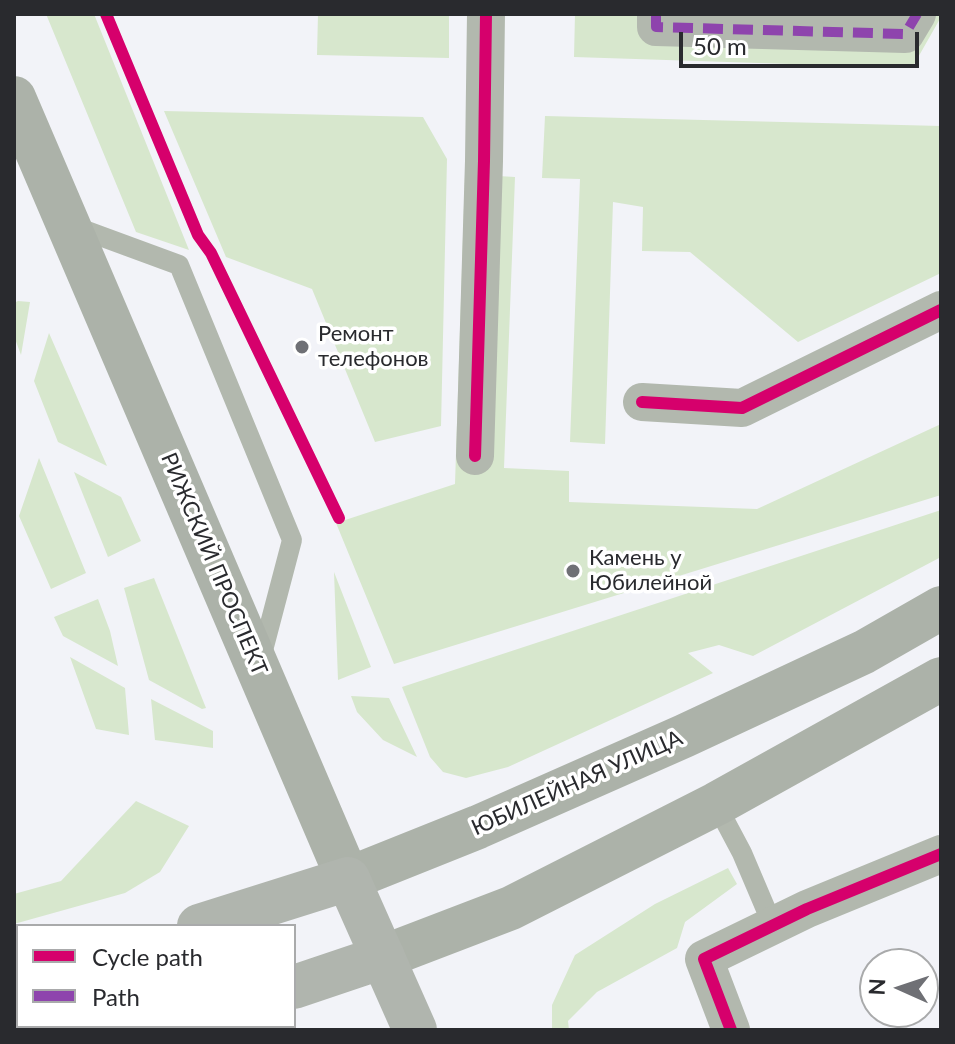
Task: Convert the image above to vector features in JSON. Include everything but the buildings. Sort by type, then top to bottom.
[{"type":"highway","name":"ЮБИЛЕЙНАЯ УЛИЦА","points":[[205,924],[348,879]]},
{"type":"highway","name":"РИЖСКИЙ ПРОСПЕКТ","points":[[348,879],[415,1030]]},
{"type":"highway","points":[[296,986],[383,957]]},
{"type":"main road","name":"РИЖСКИЙ ПРОСПЕКТ","points":[[14,98],[348,879]]},
{"type":"main road","name":"ЮБИЛЕЙНАЯ УЛИЦА","points":[[348,879],[478,827],[684,736],[864,652],[941,608]]},
{"type":"main road","points":[[383,957],[511,908],[716,804],[941,679]]},
{"type":"street","points":[[475,456],[486,14]]},
{"type":"street","points":[[656,14],[656,27],[905,34],[917,14]]},
{"type":"street","points":[[642,402],[742,408],[941,310]]},
{"type":"street","points":[[731,1030],[704,959],[941,854]]},
{"type":"lane","points":[[68,225],[179,265],[292,540],[259,666]]},
{"type":"lane","points":[[716,804],[742,853],[773,926]]},
{"type":"green space","points":[[46,14],[94,14],[189,250],[136,232]]},
{"type":"green space","points":[[318,14],[449,14],[449,58],[317,55]]},
{"type":"green space","points":[[575,14],[941,14],[941,17],[912,68],[574,57]]},
{"type":"green space","points":[[164,111],[423,117],[447,159],[441,426],[375,442],[312,289],[226,257]]},
{"type":"green space","points":[[545,116],[941,126],[941,273],[798,342],[690,252],[642,251],[643,207],[613,202],[605,444],[570,442],[580,179],[542,178]]},
{"type":"green space","points":[[465,174],[515,177],[504,468],[569,471],[569,502],[757,509],[941,424],[941,495],[394,664],[336,523],[455,484]]},
{"type":"green space","points":[[30,302],[21,355],[14,336],[14,303]]},
{"type":"green space","points":[[49,333],[107,466],[58,442],[34,381]]},
{"type":"green space","points":[[39,458],[86,573],[51,589],[19,516]]},
{"type":"green space","points":[[74,472],[121,497],[141,541],[108,557]]},
{"type":"green space","points":[[941,510],[941,557],[753,656],[719,645],[688,653],[713,673],[508,767],[466,778],[443,772],[430,757],[402,687]]},
{"type":"green space","points":[[334,572],[371,667],[338,680]]},
{"type":"green space","points":[[154,578],[206,708],[202,709],[149,680],[124,588]]},
{"type":"green space","points":[[98,599],[118,666],[63,636],[54,617]]},
{"type":"green space","points":[[70,657],[125,688],[129,735],[96,729]]},
{"type":"green space","points":[[351,696],[389,698],[417,757],[383,740],[357,712]]},
{"type":"green space","points":[[151,699],[213,731],[213,748],[155,740]]},
{"type":"green space","points":[[136,801],[189,826],[160,872],[125,893],[14,924],[14,894],[61,881]]},
{"type":"green space","points":[[728,868],[737,884],[685,922],[677,948],[597,992],[568,1021],[569,1030],[552,1030],[552,1005],[575,955],[655,904]]},
{"type":"marked path","points":[[656,14],[656,27],[905,34],[917,14]]},
{"type":"cycle path","points":[[106,14],[198,235],[211,253],[339,518]]},
{"type":"cycle path","points":[[475,456],[486,14]]},
{"type":"cycle path","points":[[642,402],[742,408],[941,310]]},
{"type":"cycle path","points":[[731,1030],[704,959],[807,909],[941,854]]},
{"type":"place","name":"Ремонт телефонов","points":[[302,347]]},
{"type":"place","name":"Камень у Юбилейной","points":[[573,571]]}]
